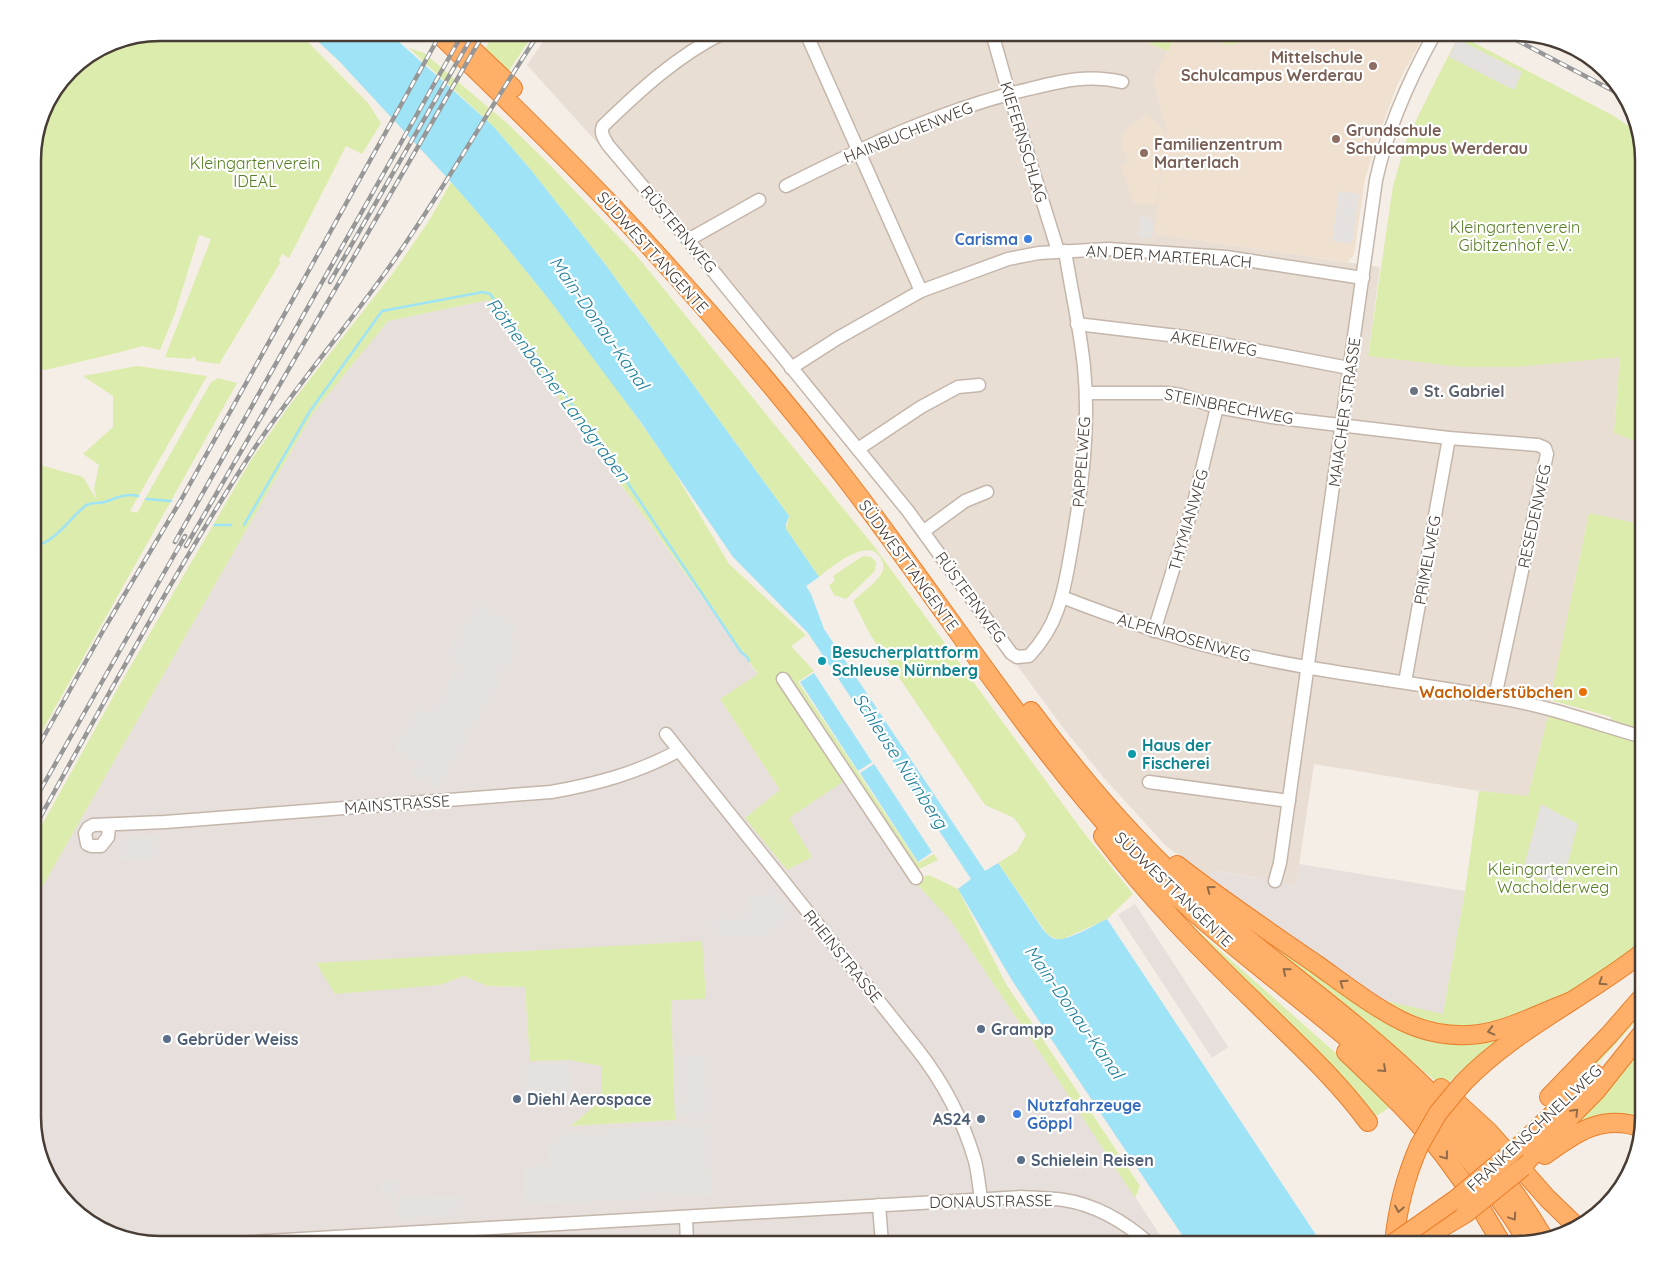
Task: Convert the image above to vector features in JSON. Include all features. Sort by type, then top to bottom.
[{"type":"highway","name":"SÜDWESTTANGENTE","points":[[448,42],[615,209],[741,350],[813,437],[887,533],[1042,745],[1085,800],[1150,870],[1197,915],[1363,1052],[1418,1103],[1476,1168],[1524,1235]]},
{"type":"highway","name":"SÜDWESTTANGENTE","points":[[465,42],[618,195],[701,286],[773,370],[864,483],[1032,712],[1104,803],[1148,850],[1195,895],[1406,1070],[1452,1116],[1510,1186],[1541,1233]]},
{"type":"highway","points":[[1042,745],[1047,763],[1142,885],[1197,945],[1329,1075],[1368,1122]]},
{"type":"highway","points":[[1104,803],[1178,865],[1243,914],[1359,994],[1403,1021],[1430,1031],[1469,1035],[1508,1026],[1570,1002]]},
{"type":"highway","points":[[1394,1236],[1402,1191],[1419,1146],[1438,1113],[1463,1083],[1483,1064],[1516,1038],[1635,958]]},
{"type":"highway","points":[[1264,971],[1298,1008],[1384,1088],[1421,1126],[1445,1156],[1497,1236]]},
{"type":"highway","name":"FRANKENSCHNELLWEG","points":[[1549,1097],[1635,1006]]},
{"type":"highway","points":[[1338,1012],[1381,1039],[1461,1106],[1489,1132],[1547,1198],[1571,1222]]},
{"type":"highway","name":"FRANKENSCHNELLWEG","points":[[1404,1236],[1456,1199],[1525,1160],[1584,1086],[1635,1030]]},
{"type":"highway","points":[[1444,1236],[1464,1214],[1525,1160],[1596,1091],[1635,1043]]},
{"type":"highway","points":[[1525,1160],[1590,1127],[1612,1122],[1634,1126]]},
{"type":"highway","points":[[1547,1198],[1564,1225]]},
{"type":"highway","points":[[1427,1236],[1464,1214]]},
{"type":"street","name":"KIEFERNSCHLAG","points":[[995,41],[1009,93],[1062,251]]},
{"type":"street","name":"MAIACHER STRASSE","points":[[1275,881],[1280,863],[1289,801],[1378,170],[1402,100],[1431,41]]},
{"type":"street","name":"RÜSTERNWEG","points":[[705,42],[660,73],[608,121],[601,131],[608,145],[688,240],[924,531],[1012,653],[1017,657],[1022,657]]},
{"type":"street","points":[[810,42],[921,291]]},
{"type":"street","name":"HAINBUCHENWEG","points":[[786,186],[858,150],[938,116],[1009,93],[1071,79],[1106,78],[1122,82]]},
{"type":"street","points":[[688,240],[759,200]]},
{"type":"street","name":"AN DER MARTERLACH","points":[[791,368],[838,338],[921,291],[1008,259],[1062,251],[1131,250],[1226,257],[1363,278]]},
{"type":"street","name":"PAPPELWEG","points":[[1022,657],[1029,656],[1048,633],[1062,597],[1079,503],[1084,450],[1086,393],[1084,366],[1077,324],[1062,251]]},
{"type":"street","name":"AKELEIWEG","points":[[1077,324],[1186,337],[1350,368]]},
{"type":"street","points":[[858,449],[921,407],[958,387],[979,385]]},
{"type":"street","name":"STEINBRECHWEG","points":[[1086,393],[1168,393],[1217,407],[1272,417],[1342,425]]},
{"type":"street","name":"THYMIANWEG","points":[[1154,631],[1194,502],[1217,407]]},
{"type":"street","name":"RESEDENWEG","points":[[1342,425],[1449,438],[1538,445],[1545,448],[1547,454],[1495,697]]},
{"type":"street","name":"PRIMELWEG","points":[[1405,682],[1449,438]]},
{"type":"street","points":[[924,531],[965,501],[987,492]]},
{"type":"street","name":"ALPENROSENWEG","points":[[1062,597],[1154,631],[1213,648],[1308,668],[1495,697],[1553,710],[1635,734]]},
{"type":"street","points":[[782,679],[916,878]]},
{"type":"street","name":"RHEINSTRASSE","points":[[666,734],[911,1041],[940,1082],[956,1112],[975,1162],[981,1199]]},
{"type":"street","name":"MAINSTRASSE","points":[[109,826],[551,792],[600,783],[656,763],[678,751]]},
{"type":"street","points":[[1148,782],[1289,801]]},
{"type":"street","name":"DONAUSTRASSE","points":[[356,1236],[1021,1197],[1064,1200],[1084,1205],[1117,1219],[1141,1236]]},
{"type":"street","points":[[879,1205],[881,1236]]},
{"type":"street","points":[[686,1217],[687,1236]]},
{"type":"shaded area","points":[[1145,41],[1168,51],[1153,81],[1167,131],[1155,234],[1380,267],[1368,356],[1462,367],[1516,367],[1620,356],[1614,433],[1635,441],[1635,523],[1589,513],[1548,716],[1528,796],[1479,791],[1314,764],[1296,885],[1214,870],[1209,876],[1167,847],[1104,778],[1064,729],[906,514],[706,269],[611,158],[527,65],[543,42]]},
{"type":"shaded area","points":[[1172,41],[1216,41],[1228,45],[1247,41],[1421,41],[1398,83],[1377,139],[1365,179],[1354,255],[1348,262],[1154,234],[1167,131],[1153,81]]},
{"type":"shaded area","points":[[1456,41],[1461,41],[1522,72],[1514,90],[1449,57]]},
{"type":"shaded area","name":"Familienzentrum Marterlach","points":[[1146,114],[1166,130],[1157,204],[1134,204],[1121,166],[1129,163],[1120,143],[1123,132]]},
{"type":"shaded area","points":[[1339,191],[1359,194],[1352,244],[1332,241]]},
{"type":"shaded area","points":[[1140,215],[1150,217],[1150,220],[1154,221],[1152,238],[1138,237]]},
{"type":"shaded area","points":[[488,300],[758,675],[720,699],[780,790],[746,818],[787,870],[789,818],[843,781],[913,880],[951,921],[1161,1236],[161,1236],[145,1235],[122,1229],[94,1216],[82,1206],[61,1183],[48,1155],[44,1140],[42,1124],[42,887],[313,413],[388,321]],"holes":[[[383,960],[706,998],[671,999],[675,1120],[572,1126],[601,1100],[601,1066],[570,1060],[530,1061],[525,987],[487,986],[464,976],[440,985],[316,963]]]},
{"type":"shaded area","points":[[476,600],[518,625],[511,638],[522,644],[452,768],[436,789],[411,775],[416,765],[396,753],[395,743],[415,707],[429,714],[458,664],[445,656]]},
{"type":"shaded area","points":[[1541,804],[1578,824],[1562,884],[1522,873]]},
{"type":"shaded area","points":[[158,835],[159,857],[120,860],[119,844],[125,837]]},
{"type":"shaded area","points":[[1299,864],[1465,891],[1443,1015],[1368,997],[1209,876],[1213,870],[1296,885]]},
{"type":"shaded area","points":[[772,887],[795,915],[770,936],[718,938],[707,925],[721,914],[728,922],[751,905],[747,899],[755,893],[759,898]]},
{"type":"shaded area","points":[[1135,904],[1228,1047],[1212,1058],[1118,915]]},
{"type":"shaded area","points":[[709,1055],[712,1116],[699,1120],[699,1124],[710,1124],[714,1196],[522,1206],[524,1167],[548,1165],[548,1146],[566,1131],[693,1124],[693,1120],[675,1114],[673,1056]]},
{"type":"shaded area","points":[[570,1062],[572,1098],[536,1101],[535,1099],[523,1100],[521,1064]]},
{"type":"shaded area","points":[[403,1180],[402,1190],[395,1191],[396,1198],[465,1195],[466,1201],[459,1216],[399,1219],[389,1194],[381,1194],[379,1181]]},
{"type":"green space","points":[[1145,41],[1172,41],[1168,51]]},
{"type":"green space","points":[[1216,41],[1247,41],[1228,45]]},
{"type":"green space","name":"Kleingartenverein Gibitzenhof e.V.","points":[[1456,41],[1471,41],[1614,116],[1629,127],[1635,161],[1635,441],[1614,433],[1620,357],[1516,367],[1462,367],[1368,356],[1393,186],[1406,141]]},
{"type":"green space","name":"Kleingartenverein IDEAL","points":[[153,42],[308,42],[368,103],[381,123],[362,154],[346,146],[289,258],[282,254],[279,259],[280,263],[219,364],[197,361],[194,356],[190,359],[165,357],[211,239],[199,235],[175,313],[160,350],[142,346],[42,370],[42,145],[50,115],[61,94],[82,71],[101,57],[115,50],[137,44]]},
{"type":"green space","points":[[489,42],[528,42],[508,72],[485,49]]},
{"type":"green space","points":[[409,48],[424,53],[508,124],[636,255],[873,545],[1081,829],[1133,894],[1107,919],[1063,939],[1056,939],[1047,934],[998,863],[1017,851],[1026,835],[1014,818],[985,805],[871,636],[853,601],[872,585],[883,571],[883,562],[876,552],[868,550],[850,555],[819,577],[786,529],[789,516],[605,264],[531,170],[493,126]]},
{"type":"green space","points":[[451,182],[551,302],[669,463],[729,564],[806,635],[791,646],[814,671],[798,682],[918,863],[934,854],[938,860],[915,871],[850,777],[789,818],[812,857],[787,870],[745,818],[780,790],[720,699],[758,674],[488,300],[388,321],[313,413],[42,887],[42,825],[119,686],[251,460],[292,402],[396,269],[430,219]]},
{"type":"green space","points":[[137,366],[207,376],[130,511],[137,513],[211,382],[218,378],[237,383],[42,731],[42,466],[83,477],[97,500],[94,489],[99,465],[83,454],[113,427],[113,396],[83,376]]},
{"type":"green space","points":[[1589,513],[1635,523],[1635,728],[1611,720],[1611,717],[1550,700]]},
{"type":"green space","points":[[863,556],[871,557],[876,562],[875,571],[846,599],[834,595],[829,585],[835,581],[833,576]]},
{"type":"green space","name":"Kleingartenverein Wacholderweg","points":[[1548,716],[1635,742],[1635,947],[1618,961],[1556,1001],[1514,1020],[1441,1030],[1368,997],[1443,1014],[1465,891],[1479,791],[1528,796]]},
{"type":"green space","points":[[929,875],[958,889],[1006,984],[1140,1186],[1135,1198],[951,921],[913,880]]},
{"type":"green space","points":[[1163,896],[1197,930],[1347,1063],[1390,1107],[1372,1119],[1203,947]]},
{"type":"green space","points":[[1211,900],[1388,1017],[1504,1035],[1459,1072],[1444,1088],[1353,1012]]},
{"type":"green space","points":[[702,941],[706,999],[671,1000],[675,1120],[571,1126],[601,1100],[601,1066],[570,1060],[530,1061],[525,987],[487,986],[464,976],[440,985],[335,994],[316,963]]},
{"type":"green space","points":[[1635,1013],[1635,1022],[1612,1048],[1514,1145],[1510,1140],[1545,1108]]},
{"type":"green space","points":[[1635,1047],[1634,1125],[1575,1130],[1571,1123]]},
{"type":"water","points":[[319,42],[399,42],[493,126],[531,170],[605,264],[789,516],[786,529],[819,577],[806,586],[811,594],[824,629],[985,871],[998,863],[1043,929],[1055,939],[1067,938],[1107,919],[1317,1236],[1183,1236],[1013,982],[958,889],[971,879],[808,633],[733,557],[642,424],[551,302],[496,234],[451,182],[339,61]]},
{"type":"water","points":[[814,673],[872,762],[858,771],[800,682]]},
{"type":"water","points":[[874,764],[932,852],[918,862],[860,773]]},
{"type":"waterway","name":"Röthenbacher Landgraben","points":[[244,525],[310,411],[382,311],[483,292],[490,294],[505,313],[609,455],[741,652],[749,661]]},
{"type":"waterway","name":"Röthenbacher Landgraben","points":[[42,543],[54,536],[87,505],[102,503],[124,496],[138,496]]},
{"type":"waterway","name":"Röthenbacher Landgraben","points":[[146,499],[171,501]]},
{"type":"waterway","name":"Röthenbacher Landgraben","points":[[215,525],[231,525]]},
{"type":"railway","points":[[1519,41],[1611,90]]},
{"type":"railway","points":[[42,740],[104,629],[181,500],[436,42]]},
{"type":"railway","points":[[175,542],[458,42]]},
{"type":"railway","points":[[330,282],[469,42]]},
{"type":"railway","points":[[186,546],[479,42]]},
{"type":"railway","points":[[42,814],[194,545],[252,452],[284,406],[406,244],[533,42]]},
{"type":"railway","points":[[42,787],[185,536]]},
{"type":"place","name":"Mittelschule Schulcampus Werderau","points":[[1373,66]]},
{"type":"place","name":"Grundschule Schulcampus Werderau","points":[[1336,139]]},
{"type":"place","name":"Familienzentrum Marterlach","points":[[1144,153]]},
{"type":"place","name":"Carisma","points":[[1028,239]]},
{"type":"place","name":"St. Gabriel","points":[[1414,391]]},
{"type":"place","name":"Besucherplattform Schleuse Nürnberg","points":[[822,661]]},
{"type":"place","name":"Wacholderstübchen","points":[[1583,692]]},
{"type":"place","name":"Haus der Fischerei","points":[[1132,754]]},
{"type":"place","name":"Grampp","points":[[981,1029]]},
{"type":"place","name":"Gebrüder Weiss","points":[[167,1039]]},
{"type":"place","name":"Diehl Aerospace","points":[[517,1099]]},
{"type":"place","name":"Nutzfahrzeuge Göppl","points":[[1017,1114]]},
{"type":"place","name":"AS24","points":[[981,1119]]},
{"type":"place","name":"Schielein Reisen","points":[[1021,1160]]},
{"type":"water label","name":"Main-Donau-Kanal","points":[[599,323]]},
{"type":"water label","name":"Schleuse Nürnberg","points":[[900,761]]},
{"type":"water label","name":"Main-Donau-Kanal","points":[[1074,1012]]}]
